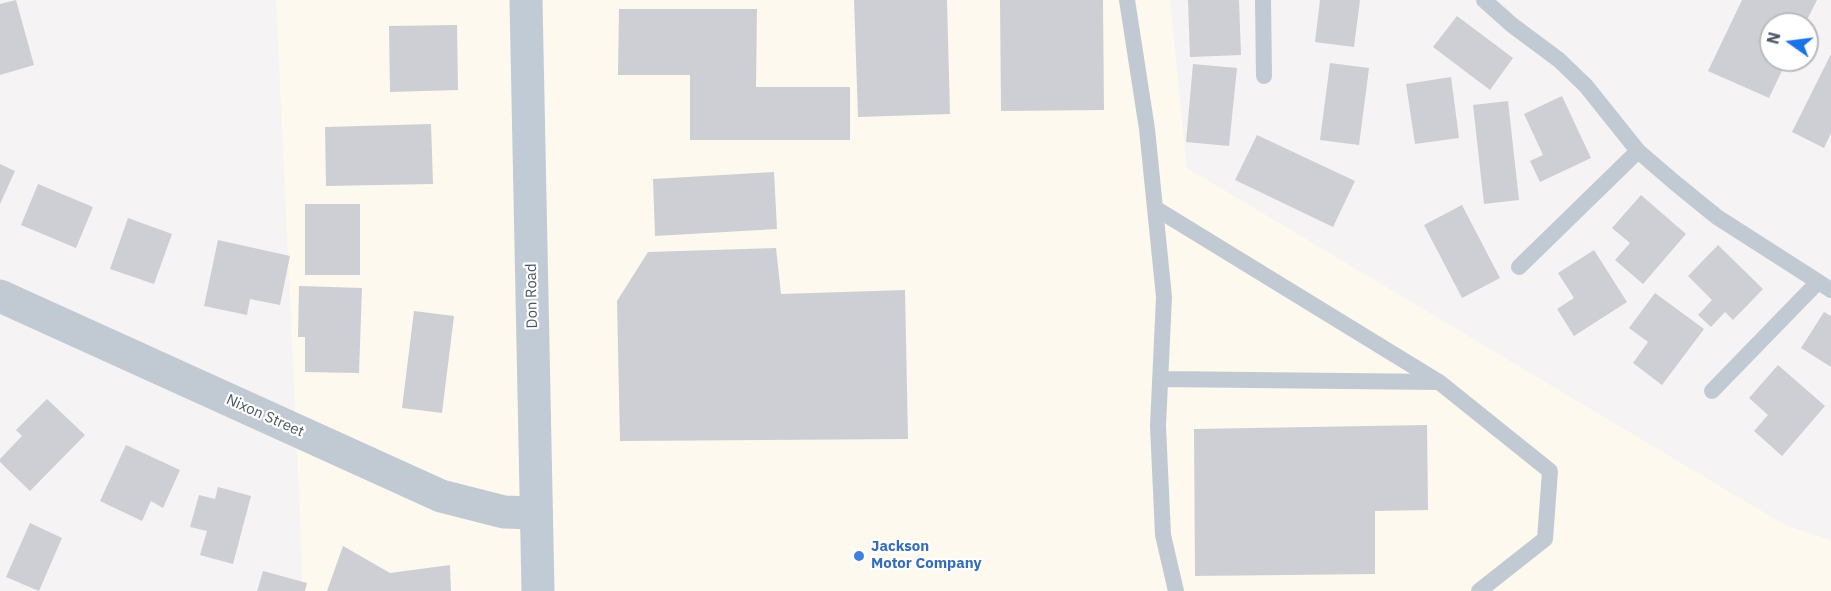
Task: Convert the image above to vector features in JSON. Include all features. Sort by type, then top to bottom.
[{"type":"main road","name":"Don Road","points":[[526,0],[538,591]]},
{"type":"street","name":"Nixon Street","points":[[0,296],[441,496],[504,512],[536,513]]},
{"type":"lane","points":[[1127,0],[1147,129],[1164,297],[1158,426],[1162,535],[1176,591]]},
{"type":"lane","points":[[1263,0],[1264,76]]},
{"type":"lane","points":[[1484,0],[1512,25],[1559,60],[1586,86],[1638,151],[1717,217],[1825,286],[1712,391]]},
{"type":"lane","points":[[1519,267],[1638,151]]},
{"type":"lane","points":[[1155,208],[1439,382],[1550,471],[1545,539],[1479,591]]},
{"type":"lane","points":[[1160,379],[1439,382]]},
{"type":"shaded area","points":[[276,0],[1170,0],[1187,168],[1785,525],[1831,540],[1831,591],[302,591]]},
{"type":"building","points":[[16,0],[34,65],[0,75],[0,4]]},
{"type":"building","points":[[854,0],[947,0],[950,114],[858,117]]},
{"type":"building","points":[[1000,0],[1103,0],[1104,110],[1001,111]]},
{"type":"building","points":[[1188,0],[1239,0],[1241,55],[1190,57]]},
{"type":"building","points":[[1320,0],[1360,0],[1354,47],[1315,42]]},
{"type":"building","points":[[1742,0],[1817,0],[1811,12],[1759,12],[1759,72],[1781,72],[1769,98],[1708,71]]},
{"type":"building","points":[[619,9],[757,9],[756,87],[850,87],[850,140],[690,140],[690,75],[618,75]]},
{"type":"building","points":[[1457,16],[1513,58],[1490,90],[1433,47]]},
{"type":"building","points":[[457,25],[458,90],[390,92],[389,26]]},
{"type":"building","points":[[1831,54],[1831,133],[1824,148],[1792,132]]},
{"type":"building","points":[[1330,63],[1369,68],[1359,145],[1320,140]]},
{"type":"building","points":[[1193,64],[1237,68],[1229,146],[1186,142]]},
{"type":"building","points":[[1451,77],[1459,138],[1415,144],[1406,84]]},
{"type":"building","points":[[1562,96],[1591,158],[1540,182],[1530,161],[1543,155],[1524,114]]},
{"type":"building","points":[[1508,101],[1519,200],[1484,204],[1473,105]]},
{"type":"building","points":[[431,124],[433,184],[326,186],[325,127]]},
{"type":"building","points":[[1257,135],[1355,181],[1333,227],[1235,180]]},
{"type":"building","points":[[0,164],[15,171],[0,204]]},
{"type":"building","points":[[774,172],[777,229],[655,236],[653,179]]},
{"type":"building","points":[[38,184],[93,207],[76,248],[21,225]]},
{"type":"building","points":[[1641,195],[1686,234],[1643,284],[1615,260],[1630,243],[1612,228]]},
{"type":"building","points":[[305,204],[360,204],[360,275],[305,275]]},
{"type":"building","points":[[1462,205],[1500,278],[1462,298],[1424,225]]},
{"type":"building","points":[[128,218],[172,234],[154,284],[110,269]]},
{"type":"building","points":[[218,240],[290,256],[280,305],[250,299],[247,315],[204,306]]},
{"type":"building","points":[[1718,245],[1763,289],[1733,320],[1725,312],[1711,327],[1698,315],[1712,300],[1688,276]]},
{"type":"building","points":[[776,248],[781,294],[905,290],[908,439],[620,441],[617,301],[648,252]]},
{"type":"building","points":[[1594,250],[1627,302],[1574,336],[1557,309],[1574,298],[1558,273]]},
{"type":"building","points":[[299,286],[362,288],[359,373],[305,372],[305,337],[298,337]]},
{"type":"building","points":[[1655,293],[1704,329],[1662,385],[1633,363],[1648,342],[1629,328]]},
{"type":"building","points":[[414,311],[454,316],[442,413],[402,408]]},
{"type":"building","points":[[1824,312],[1831,316],[1831,367],[1801,348]]},
{"type":"building","points":[[1778,365],[1825,406],[1782,456],[1754,431],[1768,415],[1749,398]]},
{"type":"building","points":[[47,399],[85,435],[30,491],[0,462],[0,459],[22,436],[16,430]]},
{"type":"building","points":[[1427,425],[1428,510],[1375,511],[1375,574],[1195,576],[1194,429]]},
{"type":"building","points":[[126,445],[180,470],[163,508],[151,501],[142,521],[100,501]]},
{"type":"building","points":[[218,487],[251,496],[233,564],[200,555],[207,531],[190,527],[199,495],[215,499]]},
{"type":"building","points":[[30,523],[62,538],[39,591],[6,577]]},
{"type":"building","points":[[343,546],[390,573],[450,565],[451,591],[327,591]]},
{"type":"building","points":[[263,571],[307,583],[305,591],[257,591]]},
{"type":"place","name":"Jackson Motor Company","points":[[859,556]]}]
